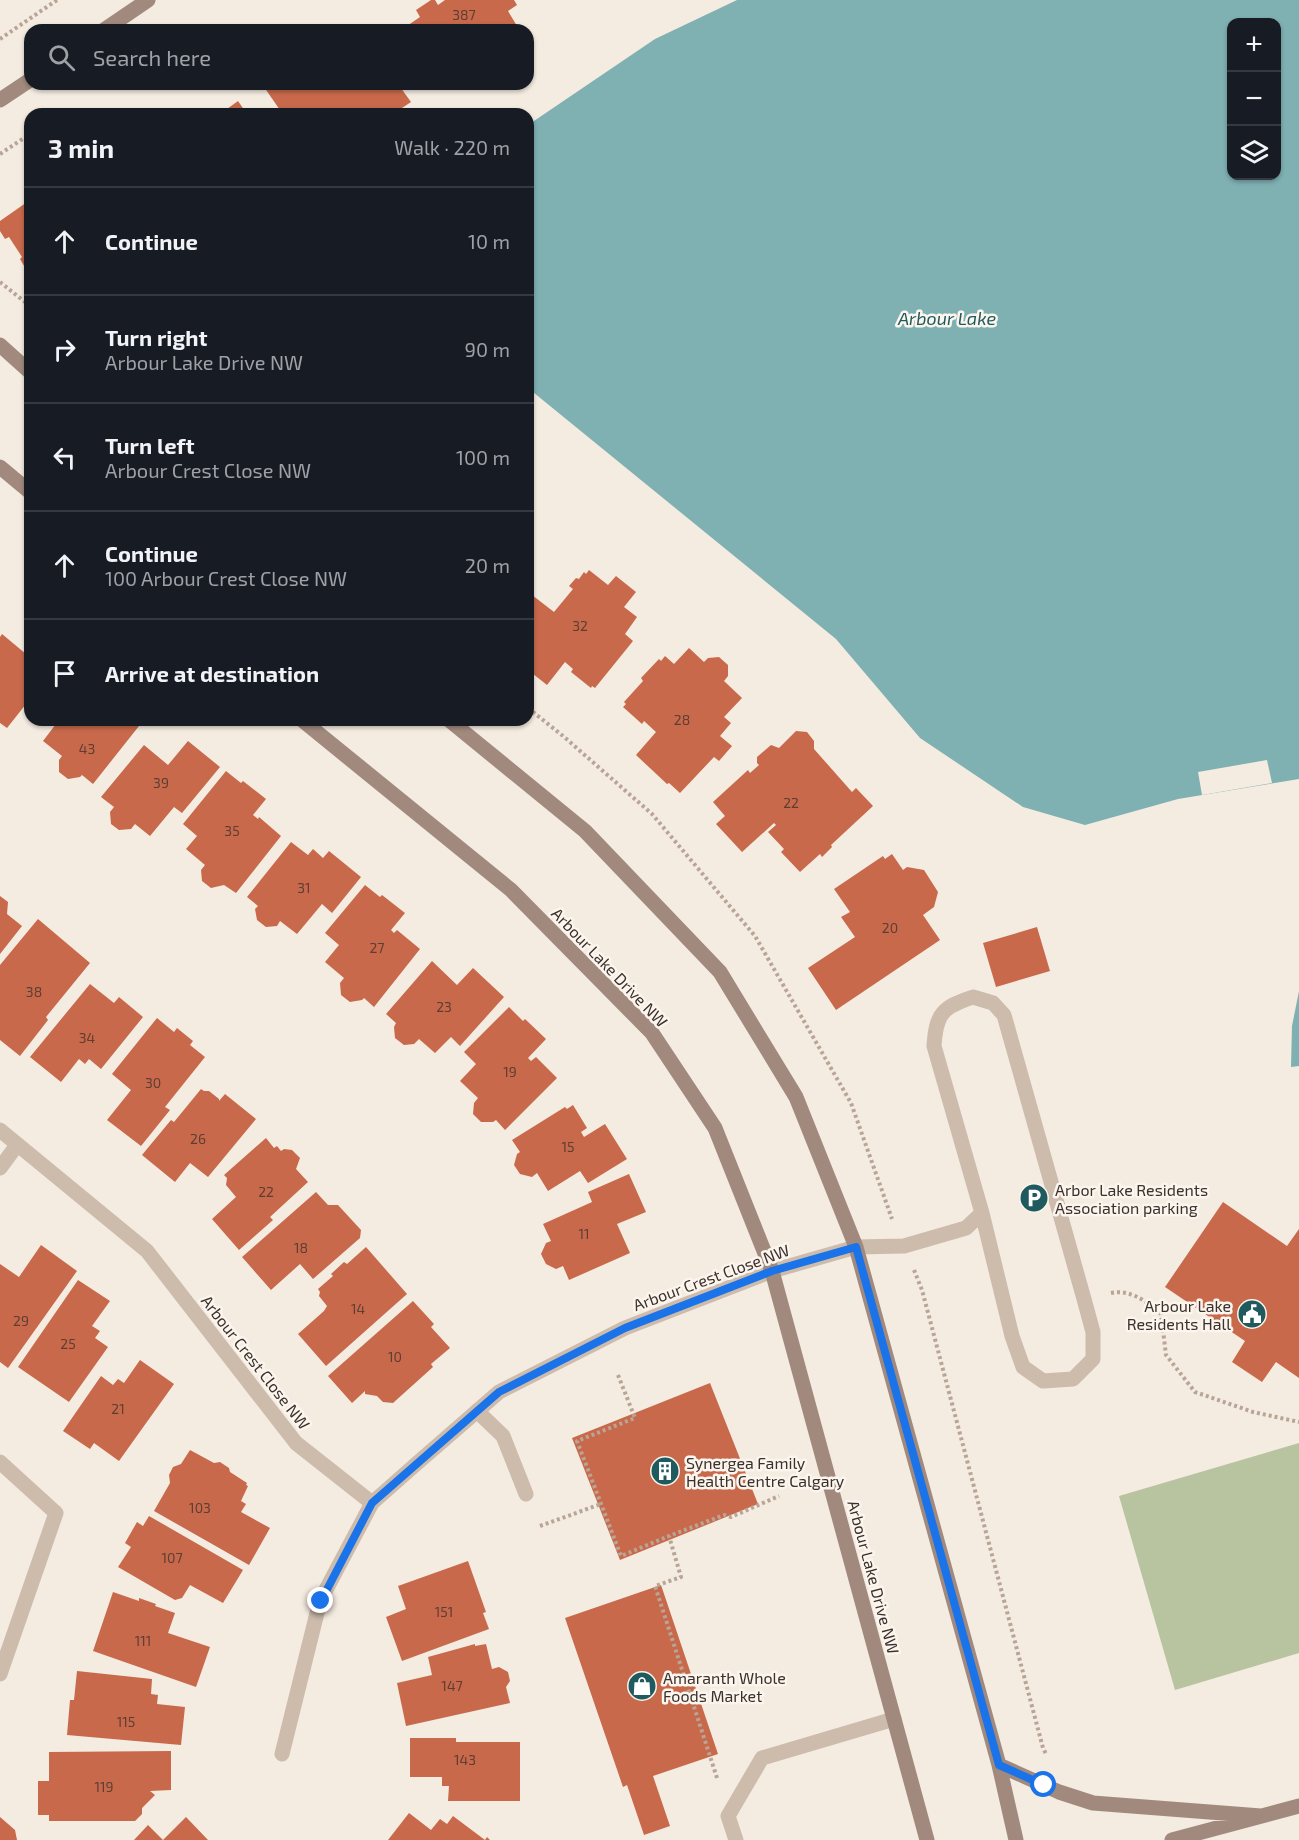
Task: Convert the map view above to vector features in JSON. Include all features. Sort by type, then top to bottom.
[{"type":"street","points":[[113,24],[148,0]]},
{"type":"street","points":[[0,100],[24,84]]},
{"type":"street","points":[[0,345],[24,367]]},
{"type":"street","points":[[0,467],[24,487]]},
{"type":"street","name":"Arbour Lake Drive NW","points":[[309,726],[511,891],[652,1034],[715,1128],[772,1271],[927,1840]]},
{"type":"street","points":[[456,726],[585,831],[720,972],[796,1097],[856,1247],[999,1765],[1016,1840]]},
{"type":"street","points":[[973,997],[993,1003],[1004,1015],[1084,1299],[1092,1332],[1093,1359],[1073,1379],[1043,1381],[1023,1367],[1012,1336],[982,1213],[934,1046],[935,1024],[951,1004],[973,997]]},
{"type":"street","name":"Arbour Crest Close NW","points":[[0,1130],[147,1251],[296,1443],[372,1503],[499,1392],[625,1328],[772,1271],[856,1247],[904,1246],[966,1228],[982,1213]]},
{"type":"street","points":[[0,1168],[17,1145]]},
{"type":"street","points":[[477,1411],[503,1436],[526,1494]]},
{"type":"street","points":[[0,1462],[56,1513],[0,1674]]},
{"type":"street","points":[[282,1754],[321,1601],[372,1503]]},
{"type":"street","points":[[736,1840],[728,1816],[762,1758],[894,1719]]},
{"type":"street","points":[[999,1765],[1059,1792],[1093,1803],[1262,1816]]},
{"type":"street","points":[[1172,1840],[1299,1806]]},
{"type":"path","points":[[0,39],[57,0]]},
{"type":"path","points":[[0,154],[24,138]]},
{"type":"path","points":[[0,282],[24,301]]},
{"type":"path","points":[[1084,1299],[1120,1291],[1142,1298],[1161,1314],[1167,1355],[1194,1392],[1253,1412],[1299,1422]]},
{"type":"path","points":[[618,1375],[635,1418],[577,1441],[621,1556],[724,1515],[731,1517],[779,1496]]},
{"type":"path","points":[[540,1526],[601,1504]]},
{"type":"path","points":[[669,1536],[681,1577],[655,1586],[728,1816]]},
{"type":"green space","points":[[1299,1443],[1299,1653],[1175,1690],[1119,1496]]},
{"type":"water","name":"Arbour Lake","points":[[737,0],[1299,0],[1299,779],[1178,799],[1085,825],[1023,807],[920,738],[836,639],[534,393],[534,121],[655,39]]},
{"type":"water","points":[[1299,991],[1299,1066],[1291,1067],[1292,1026]]},
{"type":"pier","points":[[1267,760],[1272,783],[1202,795],[1198,772]]},
{"type":"building","points":[[431,0],[435,0],[438,5],[445,0],[514,0],[517,5],[508,11],[516,24],[410,24],[420,17],[416,10]]},
{"type":"building","points":[[266,90],[402,90],[411,102],[402,108],[279,108]]},
{"type":"building","points":[[238,101],[243,108],[228,108]]},
{"type":"building","points":[[24,204],[24,266],[20,259],[22,257],[9,237],[5,239],[0,231],[0,221]]},
{"type":"building","points":[[589,570],[608,585],[616,576],[636,592],[624,607],[637,617],[625,634],[633,641],[595,688],[592,686],[591,688],[571,672],[573,669],[565,662],[547,685],[534,675],[534,597],[554,612],[573,589],[569,586],[584,572],[586,574]]},
{"type":"building","points":[[2,634],[24,652],[24,707],[7,728],[0,723],[0,637]]},
{"type":"building","points":[[689,648],[704,662],[708,658],[719,657],[728,665],[728,676],[724,681],[742,698],[724,717],[731,723],[720,736],[732,746],[719,761],[714,757],[680,793],[636,755],[656,732],[644,721],[642,724],[623,707],[626,704],[624,702],[643,681],[641,678],[659,659],[661,661],[665,656],[674,664]]},
{"type":"building","points":[[54,726],[139,726],[93,784],[82,775],[68,779],[59,772],[59,760],[62,756],[43,741]]},
{"type":"building","points":[[796,731],[807,732],[814,741],[814,749],[852,792],[856,788],[873,806],[831,845],[832,847],[822,857],[820,854],[800,872],[781,852],[784,849],[768,832],[776,825],[774,823],[742,852],[716,824],[725,816],[713,802],[748,770],[750,773],[759,765],[757,757],[771,745],[779,748]]},
{"type":"building","points":[[188,741],[220,767],[182,813],[174,807],[150,836],[135,824],[131,829],[119,830],[111,824],[110,812],[114,807],[101,797],[144,745],[168,765]]},
{"type":"building","points":[[226,771],[266,799],[253,815],[258,819],[259,817],[281,836],[236,893],[224,885],[211,888],[202,881],[201,870],[205,865],[186,849],[197,836],[183,824]]},
{"type":"building","points":[[291,842],[308,855],[313,849],[323,858],[329,851],[361,877],[332,913],[322,904],[297,934],[280,921],[277,926],[266,927],[257,920],[255,909],[258,906],[247,897]]},
{"type":"building","points":[[892,854],[903,870],[907,867],[924,870],[938,892],[934,907],[923,915],[940,940],[836,1010],[808,968],[855,937],[841,917],[850,912],[834,889],[883,856],[885,859]]},
{"type":"building","points":[[365,885],[405,913],[391,930],[394,933],[397,930],[420,949],[374,1007],[364,998],[350,1002],[341,995],[340,983],[344,978],[325,962],[339,945],[325,933]]},
{"type":"building","points":[[0,896],[8,902],[7,914],[22,926],[0,954]]},
{"type":"building","points":[[38,919],[90,963],[46,1017],[48,1020],[20,1056],[0,1040],[0,965]]},
{"type":"building","points":[[1037,927],[1050,971],[996,987],[983,943]]},
{"type":"building","points":[[432,961],[457,985],[473,968],[504,997],[460,1046],[451,1037],[435,1053],[419,1039],[414,1044],[404,1045],[395,1038],[396,1023],[386,1014]]},
{"type":"building","points":[[90,984],[114,1003],[119,997],[143,1017],[101,1069],[89,1059],[85,1064],[79,1059],[61,1082],[30,1057]]},
{"type":"building","points":[[509,1007],[546,1039],[528,1058],[531,1061],[536,1057],[557,1078],[505,1130],[496,1120],[481,1122],[473,1114],[474,1103],[478,1098],[460,1081],[476,1064],[464,1052]]},
{"type":"building","points":[[157,1018],[174,1032],[177,1028],[193,1041],[190,1045],[205,1057],[165,1107],[170,1110],[141,1146],[107,1120],[131,1090],[112,1074]]},
{"type":"building","points":[[201,1089],[209,1091],[219,1101],[225,1094],[256,1119],[208,1177],[190,1163],[175,1182],[142,1155],[171,1120],[174,1122]]},
{"type":"building","points":[[573,1105],[587,1128],[581,1132],[584,1137],[605,1124],[627,1159],[588,1183],[580,1171],[548,1191],[537,1173],[532,1177],[520,1174],[514,1165],[517,1154],[520,1152],[512,1140],[565,1107],[567,1109]]},
{"type":"building","points":[[266,1138],[274,1148],[277,1146],[281,1151],[292,1150],[300,1158],[296,1169],[308,1182],[270,1217],[273,1220],[239,1250],[212,1219],[236,1197],[226,1185],[227,1178],[224,1175]]},
{"type":"building","points":[[629,1174],[646,1212],[617,1224],[630,1253],[569,1280],[563,1266],[556,1269],[546,1264],[541,1254],[546,1243],[551,1241],[543,1224],[592,1202],[588,1192]]},
{"type":"building","points":[[316,1192],[328,1205],[338,1205],[361,1230],[360,1238],[313,1279],[300,1264],[271,1290],[242,1257]]},
{"type":"building","name":"Arbour Lake Residents Hall","points":[[1223,1202],[1287,1246],[1299,1229],[1299,1378],[1276,1362],[1262,1382],[1232,1362],[1245,1341],[1165,1287]]},
{"type":"building","points":[[41,1245],[77,1271],[8,1368],[0,1362],[0,1264],[19,1277]]},
{"type":"building","points":[[366,1247],[407,1294],[326,1366],[298,1334],[327,1306],[319,1296],[318,1289],[344,1262],[347,1264]]},
{"type":"building","points":[[78,1280],[110,1301],[92,1326],[100,1331],[95,1338],[108,1347],[69,1402],[18,1367]]},
{"type":"building","points":[[413,1301],[434,1324],[431,1327],[450,1348],[431,1364],[433,1367],[393,1403],[383,1402],[377,1396],[365,1394],[365,1391],[352,1403],[328,1376]]},
{"type":"building","points":[[140,1360],[174,1384],[119,1461],[94,1443],[90,1449],[63,1431],[101,1376],[113,1385],[118,1379],[124,1383]]},
{"type":"building","name":"Synergea Family Health Centre Calgary","points":[[710,1383],[758,1504],[620,1560],[572,1438]]},
{"type":"building","points":[[190,1450],[214,1463],[220,1462],[247,1483],[248,1486],[241,1501],[246,1504],[241,1512],[270,1528],[249,1565],[154,1511],[170,1483],[169,1475],[173,1467],[181,1464]]},
{"type":"building","points":[[149,1516],[243,1570],[223,1603],[190,1585],[182,1598],[175,1600],[118,1567],[131,1547],[125,1543],[137,1522],[143,1526]]},
{"type":"building","points":[[468,1561],[486,1612],[483,1613],[489,1629],[402,1661],[386,1617],[406,1609],[398,1586]]},
{"type":"building","name":"Amaranth Whole Foods Market","points":[[661,1585],[718,1754],[653,1776],[670,1826],[644,1835],[627,1785],[623,1787],[565,1618]]},
{"type":"building","points":[[113,1592],[139,1601],[139,1598],[175,1613],[168,1633],[210,1647],[196,1687],[93,1651]]},
{"type":"building","points":[[475,1644],[475,1646],[486,1644],[492,1669],[499,1667],[508,1672],[510,1681],[506,1687],[510,1703],[406,1726],[397,1683],[432,1675],[428,1657]]},
{"type":"building","points":[[77,1671],[152,1679],[151,1694],[158,1695],[157,1704],[185,1707],[181,1745],[67,1735],[70,1700],[74,1700]]},
{"type":"building","points":[[410,1738],[456,1738],[456,1742],[520,1742],[520,1801],[448,1801],[449,1786],[442,1786],[442,1777],[410,1777]]},
{"type":"building","points":[[171,1751],[171,1790],[150,1791],[155,1795],[142,1808],[142,1814],[135,1821],[49,1821],[49,1815],[38,1815],[38,1781],[49,1781],[49,1752]]},
{"type":"building","points":[[409,1813],[431,1830],[440,1819],[447,1824],[453,1816],[485,1840],[388,1840]]},
{"type":"building","points":[[0,1817],[15,1830],[17,1840],[0,1840]]},
{"type":"building","points":[[186,1817],[208,1840],[163,1840]]},
{"type":"building","points":[[148,1825],[163,1840],[134,1840]]},
{"type":"place","name":"Arbor Lake Residents Association parking","points":[[1034,1198]]},
{"type":"place","name":"Arbour Lake Residents Hall","points":[[1252,1314]]},
{"type":"place","name":"Synergea Family Health Centre Calgary","points":[[665,1471]]},
{"type":"place","name":"Amaranth Whole Foods Market","points":[[642,1686]]},
{"type":"route","points":[[321,1601],[372,1503],[499,1392],[625,1328],[772,1271],[856,1247],[999,1765],[1044,1785]]}]
